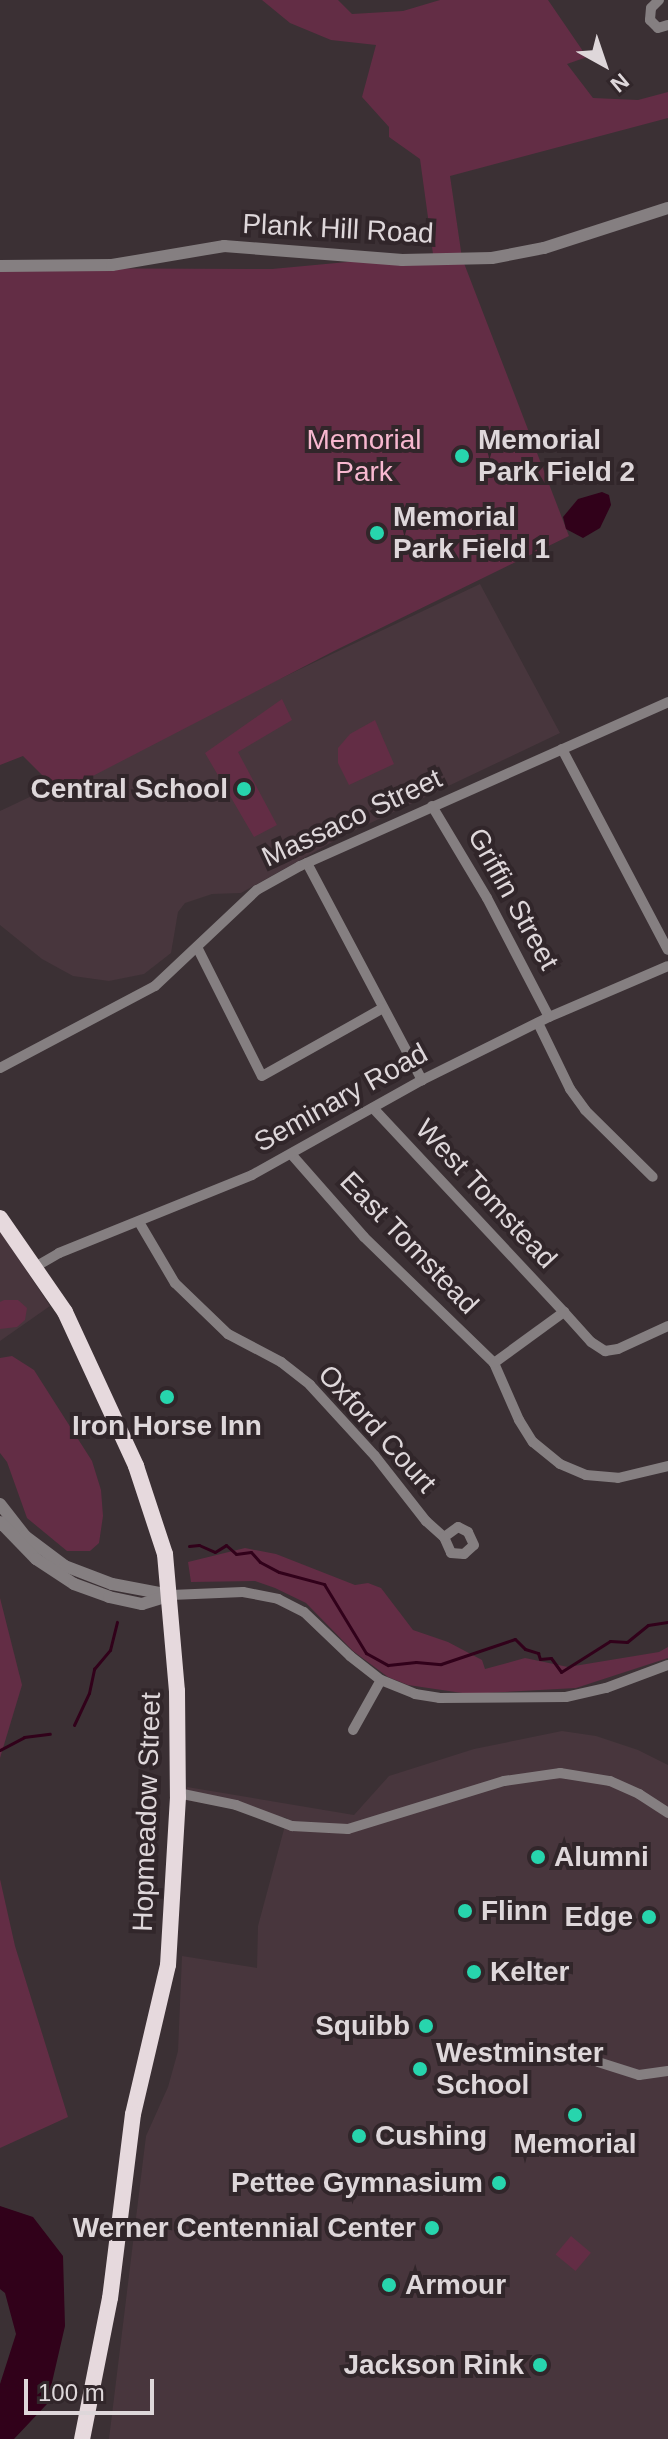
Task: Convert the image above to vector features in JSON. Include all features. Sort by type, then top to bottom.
[{"type":"highway","name":"Hopmeadow Street","points":[[0,1218],[79,1338],[136,1466],[165,1554],[171,1595],[177,1691],[178,1793],[168,1965],[133,2114],[110,2298],[82,2439]]},
{"type":"street","points":[[659,0],[651,8],[650,20],[658,28],[668,25]]},
{"type":"street","name":"Plank Hill Road","points":[[0,266],[112,265],[224,246],[402,260],[492,258],[544,248],[668,208]]},
{"type":"street","name":"Massaco Street","points":[[0,1068],[155,986],[257,890],[307,863],[668,702]]},
{"type":"street","points":[[562,749],[668,950]]},
{"type":"street","name":"Griffin Street","points":[[432,806],[487,898],[549,1017]]},
{"type":"street","points":[[307,863],[422,1080]]},
{"type":"street","points":[[197,947],[262,1076],[383,1008]]},
{"type":"street","name":"Seminary Road","points":[[35,1267],[292,1155],[422,1080],[549,1017],[668,966]]},
{"type":"street","points":[[538,1023],[570,1089],[585,1110],[653,1177]]},
{"type":"street","name":"West Tomstead","points":[[373,1108],[591,1342],[605,1351],[626,1346],[668,1326]]},
{"type":"street","name":"East Tomstead","points":[[292,1155],[364,1237],[494,1363]]},
{"type":"street","name":"Oxford Court","points":[[139,1222],[175,1283],[228,1334],[281,1362],[310,1385],[375,1456],[426,1521],[444,1537]]},
{"type":"street","points":[[564,1312],[494,1363],[525,1430],[560,1464],[586,1475],[618,1478],[668,1466]]},
{"type":"street","points":[[0,1504],[28,1539],[65,1566],[112,1584],[171,1595],[243,1592],[278,1599],[304,1612],[350,1656],[381,1680],[415,1694],[439,1698],[566,1697],[606,1688],[668,1665]]},
{"type":"street","points":[[0,1522],[36,1559],[74,1584],[109,1597],[142,1604],[171,1595]]},
{"type":"street","points":[[353,1730],[381,1680]]},
{"type":"street","points":[[178,1793],[236,1805],[292,1826],[348,1829],[504,1781],[560,1773],[610,1781],[646,1798],[668,1813]]},
{"type":"street","points":[[598,2062],[639,2075],[668,2071]]},
{"type":"shaded area","points":[[602,492],[609,495],[611,505],[600,528],[583,538],[566,529],[563,517],[578,499]]},
{"type":"shaded area","name":"Central School","points":[[480,584],[560,733],[343,836],[241,893],[212,894],[185,903],[178,912],[171,953],[144,974],[109,981],[73,976],[42,959],[0,925],[0,811]]},
{"type":"shaded area","points":[[0,1231],[50,1306],[0,1341]]},
{"type":"shaded area","name":"Westminster School","points":[[562,1731],[596,1736],[638,1750],[668,1765],[668,2439],[109,2439],[146,2136],[168,2087],[178,2051],[182,1956],[257,1968],[258,1926],[287,1818],[185,1800],[187,1787],[354,1815],[389,1776],[474,1749]]},
{"type":"shaded area","points":[[0,2206],[33,2217],[63,2256],[65,2326],[47,2404],[14,2439],[0,2439],[0,2384],[16,2334],[5,2293],[0,2289]]},
{"type":"green space","name":"Memorial Park","points":[[262,0],[338,0],[352,14],[403,11],[440,0],[548,0],[587,57],[567,64],[593,98],[638,100],[668,92],[668,118],[450,176],[462,258],[569,536],[336,650],[60,793],[23,756],[0,765],[0,268],[272,269],[433,254],[420,159],[389,137],[389,127],[362,97],[376,45],[331,40],[290,23]]},
{"type":"green space","points":[[282,699],[292,720],[238,752],[277,825],[254,837],[205,753]]},
{"type":"green space","points":[[375,720],[394,764],[349,785],[338,763],[338,748],[350,734]]},
{"type":"green space","points":[[18,1300],[27,1308],[25,1320],[17,1327],[0,1329],[0,1302]]},
{"type":"green space","points":[[12,1356],[34,1370],[92,1461],[101,1490],[103,1516],[99,1543],[90,1551],[67,1551],[27,1518],[7,1462],[0,1453],[0,1358]]},
{"type":"green space","points":[[245,1548],[276,1554],[355,1585],[368,1583],[381,1588],[413,1630],[448,1642],[482,1660],[485,1669],[525,1658],[568,1667],[659,1652],[668,1647],[668,1658],[576,1688],[469,1694],[408,1685],[388,1677],[353,1651],[306,1603],[275,1588],[255,1581],[191,1582],[188,1562]]},
{"type":"green space","points":[[0,1598],[22,1685],[0,1758]]},
{"type":"green space","points":[[0,1879],[15,1946],[68,2117],[0,2148]]},
{"type":"green space","points":[[571,2236],[591,2253],[575,2271],[556,2254]]},
{"type":"waterway","points":[[189,1546],[199,1545],[215,1552],[226,1545],[236,1554],[251,1552],[260,1562],[279,1572],[324,1584],[366,1653],[388,1665],[416,1662],[441,1664],[515,1639],[525,1649],[538,1653],[540,1659],[551,1658],[561,1672],[610,1641],[627,1642],[648,1625],[668,1622]]},
{"type":"waterway","points":[[74,1725],[89,1693],[94,1669],[110,1650],[117,1622]]},
{"type":"waterway","points":[[0,1750],[24,1737],[50,1734]]},
{"type":"place","name":"Memorial Park Field 2","points":[[462,456]]},
{"type":"place","name":"Memorial Park Field 1","points":[[377,533]]},
{"type":"place","name":"Central School","points":[[244,789]]},
{"type":"place","name":"Iron Horse Inn","points":[[167,1397]]},
{"type":"place","name":"Alumni","points":[[538,1857]]},
{"type":"place","name":"Flinn","points":[[465,1911]]},
{"type":"place","name":"Edge","points":[[649,1917]]},
{"type":"place","name":"Kelter","points":[[474,1972]]},
{"type":"place","name":"Squibb","points":[[426,2026]]},
{"type":"place","name":"Westminster School","points":[[420,2069]]},
{"type":"place","name":"Memorial","points":[[575,2115]]},
{"type":"place","name":"Cushing","points":[[359,2136]]},
{"type":"place","name":"Pettee Gymnasium","points":[[499,2183]]},
{"type":"place","name":"Werner Centennial Center","points":[[432,2228]]},
{"type":"place","name":"Armour","points":[[389,2285]]},
{"type":"place","name":"Jackson Rink","points":[[540,2365]]}]
